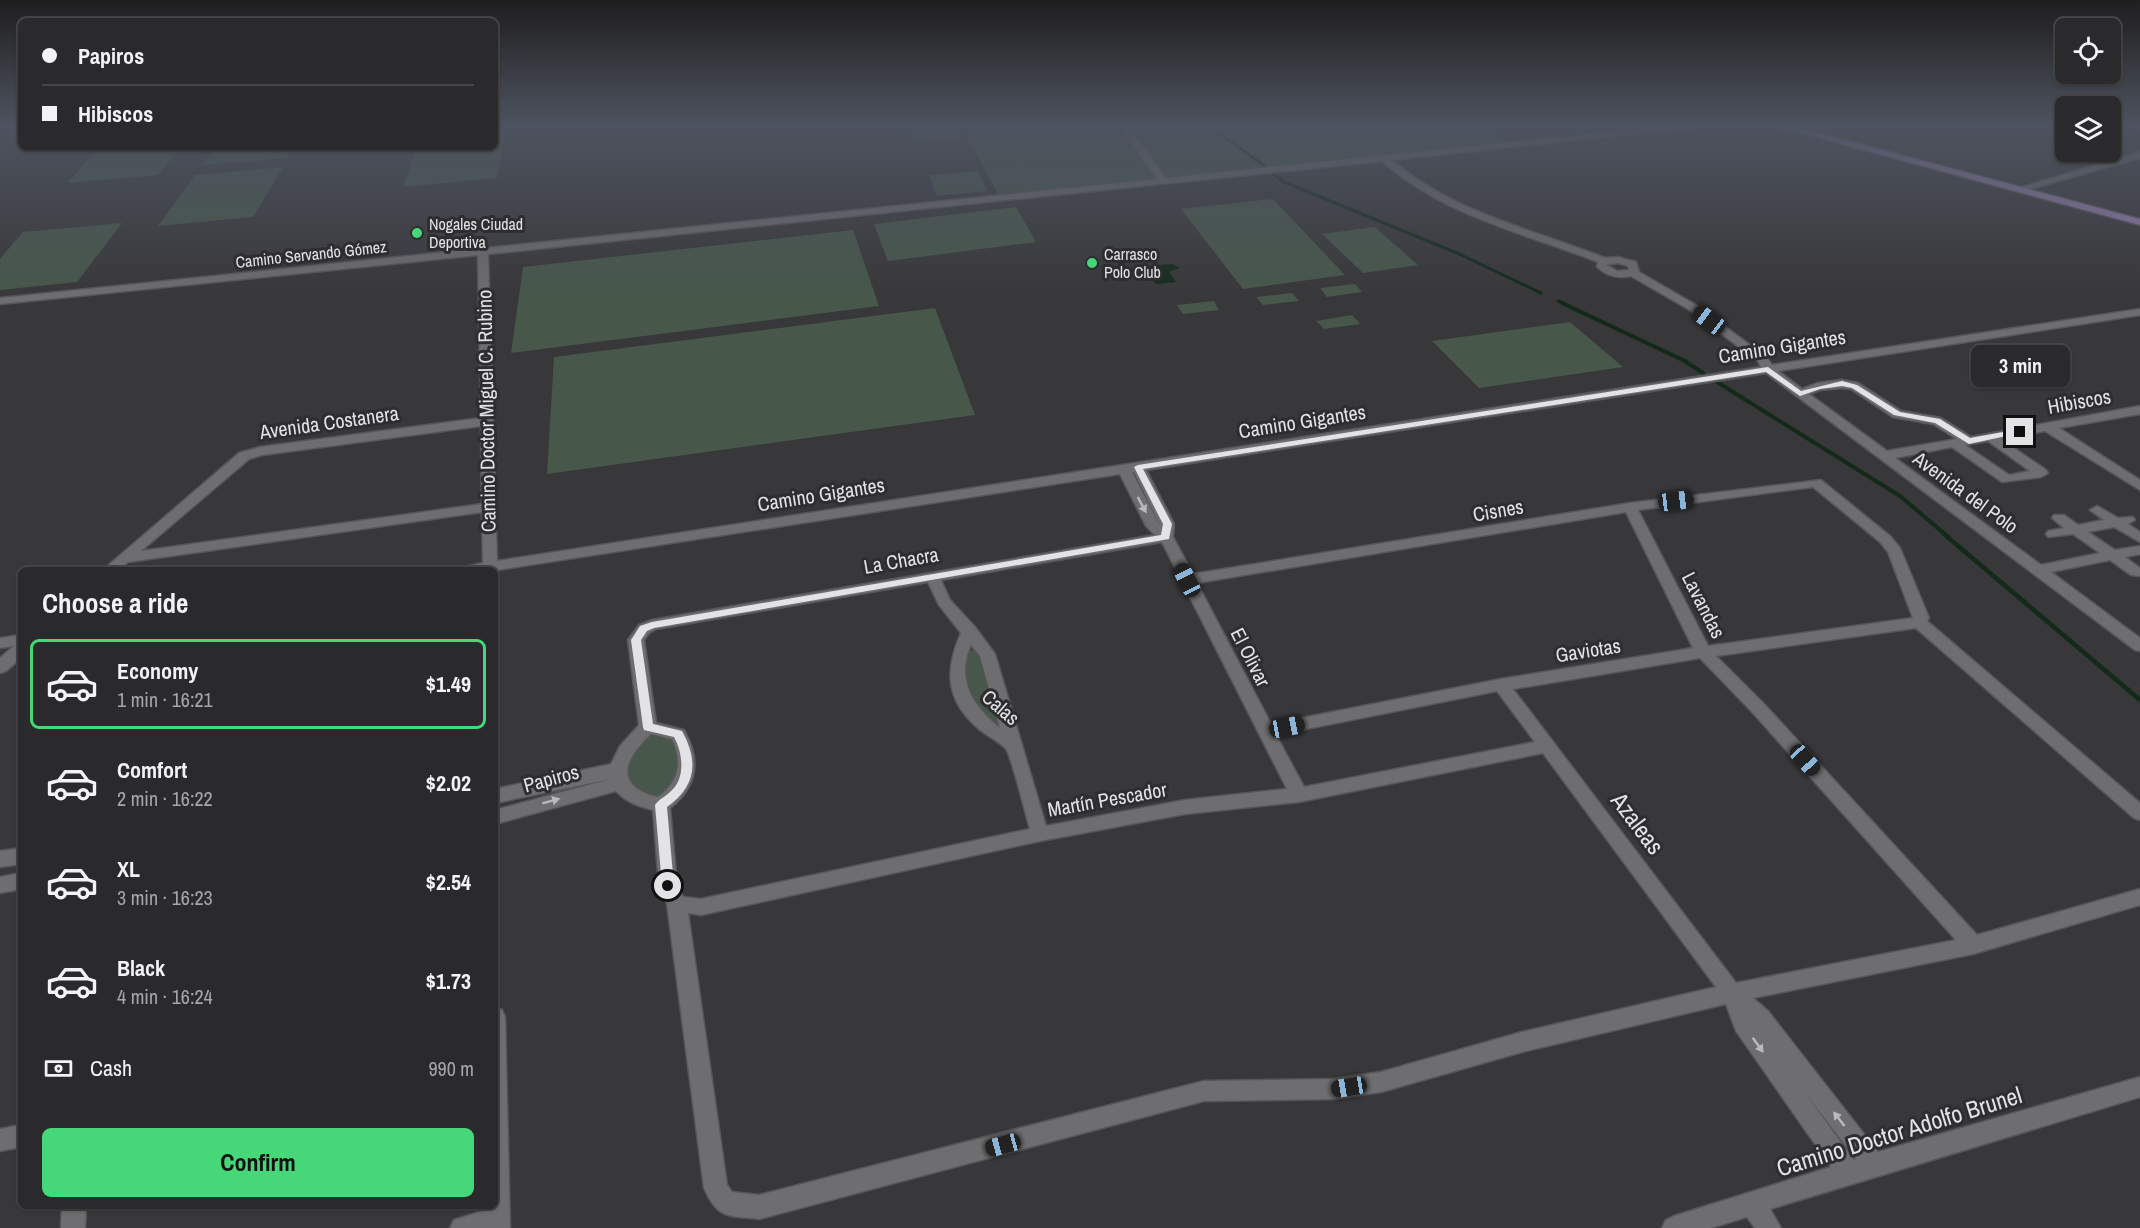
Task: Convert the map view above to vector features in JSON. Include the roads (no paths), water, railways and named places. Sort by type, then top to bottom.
[{"type":"main road","points":[[1992,183],[2140,222]]},
{"type":"street","name":"Camino Servando Gómez","points":[[0,301],[1151,183]]},
{"type":"street","name":"Avenida del Polo","points":[[1417,183],[1454,204],[1604,261],[1628,262],[1635,267],[1633,273],[1692,307],[1762,359],[1768,369],[1800,394],[2140,646]]},
{"type":"street","points":[[2017,190],[2041,183]]},
{"type":"street","name":"Camino Doctor Miguel C. Rubino","points":[[483,251],[490,567]]},
{"type":"street","name":"Camino Gigantes","points":[[496,567],[2140,312]]},
{"type":"street","points":[[1800,394],[1818,387],[1842,384],[1854,386],[1897,414],[1937,421],[1969,441]]},
{"type":"street","name":"Hibiscos","points":[[1883,456],[2140,410]]},
{"type":"street","name":"Avenida Costanera","points":[[114,567],[244,456],[260,451],[487,421]]},
{"type":"street","points":[[2048,427],[2140,486]]},
{"type":"street","points":[[1955,444],[2007,479],[2042,473],[1990,437]]},
{"type":"street","name":"El Olivar","points":[[1131,468],[1153,526],[1166,537],[1299,795]]},
{"type":"street","name":"Cisnes","points":[[1187,580],[1630,507],[1816,483],[1885,539],[1895,551],[1921,618],[1919,622]]},
{"type":"street","points":[[124,558],[488,507]]},
{"type":"street","name":"Lavandas","points":[[1630,507],[1703,652],[1759,709],[1973,945]]},
{"type":"street","points":[[2097,510],[2121,521],[2140,538]]},
{"type":"street","points":[[2059,518],[2136,572]]},
{"type":"street","points":[[2053,534],[2121,521]]},
{"type":"street","name":"La Chacra","points":[[648,727],[636,640],[644,629],[662,622],[1166,537]]},
{"type":"street","points":[[2039,570],[2140,550]]},
{"type":"street","name":"Calas","points":[[932,576],[944,602],[987,654],[1040,834]]},
{"type":"street","points":[[1919,622],[2140,813]]},
{"type":"street","name":"Gaviotas","points":[[1266,731],[1501,685],[1703,652],[1919,622]]},
{"type":"street","name":"Calas","points":[[970,632],[962,646],[957,669],[958,686],[964,702],[972,714],[990,730],[1013,745]]},
{"type":"street","points":[[0,643],[18,640]]},
{"type":"street","points":[[0,667],[18,652]]},
{"type":"street","name":"Azaleas","points":[[1501,685],[1732,993],[1761,1018],[1874,1165]]},
{"type":"street","points":[[648,727],[678,734],[685,747],[687,763],[685,779],[676,794],[661,805],[636,798],[618,776],[625,748],[648,727]]},
{"type":"street","name":"Martín Pescador","points":[[677,904],[701,907],[1040,834],[1185,807],[1299,795],[1547,746]]},
{"type":"street","name":"Papiros","points":[[498,796],[618,776]]},
{"type":"street","name":"Papiros","points":[[498,815],[618,776]]},
{"type":"street","points":[[661,805],[668,886],[677,904],[716,1188],[725,1203],[741,1207],[759,1208],[1204,1091],[1333,1089],[1381,1082],[1522,1042],[1732,993],[1973,945],[2140,897]]},
{"type":"street","points":[[0,859],[18,856]]},
{"type":"street","points":[[0,885],[18,882]]},
{"type":"street","name":"Azaleas","points":[[1732,993],[1743,1024],[1850,1174]]},
{"type":"street","name":"Camino Doctor Adolfo Brunel","points":[[1674,1228],[1874,1165],[2140,1087]]},
{"type":"street","points":[[0,1140],[18,1137]]},
{"type":"street","points":[[1752,1204],[1768,1228]]},
{"type":"street","points":[[73,1228],[74,1209]]},
{"type":"street","points":[[462,1228],[498,1223]]},
{"type":"waterway","points":[[1287,183],[1457,253],[1541,293]]},
{"type":"waterway","points":[[1558,301],[1565,304]]},
{"type":"waterway","points":[[1562,303],[1685,361],[1703,373]]},
{"type":"waterway","points":[[1717,382],[1900,496],[1946,535]]},
{"type":"waterway","points":[[1944,534],[2140,700]]},
{"type":"place","name":"Nogales Ciudad Deportiva","points":[[417,233]]},
{"type":"place","name":"Carrasco Polo Club","points":[[1092,263]]}]
